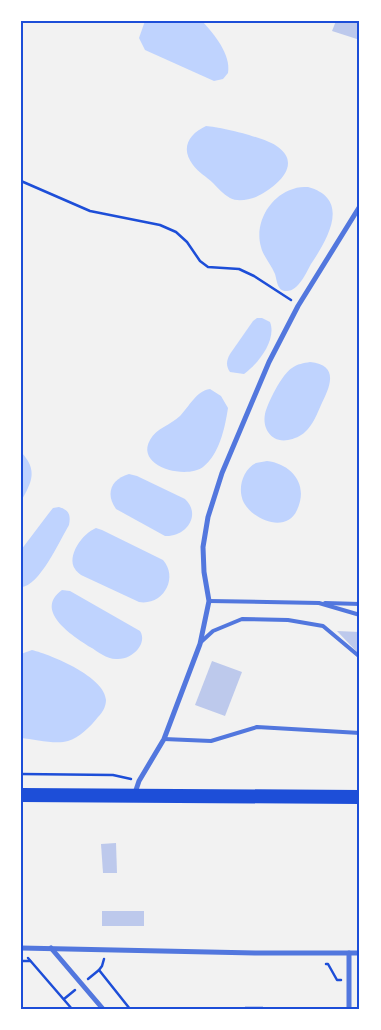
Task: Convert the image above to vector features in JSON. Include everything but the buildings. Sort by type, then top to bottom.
[{"type":"highway","points":[[21,795],[360,797]]},
{"type":"street","points":[[134,795],[139,781],[164,739],[200,644],[208,601],[203,547],[208,517],[222,473],[269,362],[298,306],[360,206]]},
{"type":"street","points":[[22,948],[360,953]]},
{"type":"street","points":[[51,948],[103,1009]]},
{"type":"street","points":[[348,1009],[349,953]]},
{"type":"lane","points":[[208,601],[360,604]]},
{"type":"lane","points":[[319,603],[360,615]]},
{"type":"lane","points":[[200,644],[213,631],[242,619],[288,620],[323,626],[360,657]]},
{"type":"lane","points":[[164,739],[211,741],[257,727],[360,733]]},
{"type":"path","points":[[21,181],[90,211],[160,225],[176,232],[187,242],[200,261],[208,267],[239,269],[254,276],[298,306]]},
{"type":"path","points":[[21,774],[113,775],[139,781]]},
{"type":"path","points":[[22,948],[30,961],[72,1009]]},
{"type":"path","points":[[105,950],[103,964],[99,970],[130,1009]]},
{"type":"path","points":[[21,961],[30,961]]},
{"type":"path","points":[[319,964],[328,964],[337,980],[349,979]]},
{"type":"water","points":[[145,21],[202,21],[216,38],[224,52],[227,59],[228,73],[223,79],[214,81],[145,50],[139,38]]},
{"type":"water","points":[[206,126],[244,134],[264,140],[278,147],[285,154],[288,162],[283,176],[277,183],[256,197],[239,200],[227,196],[195,168],[187,153],[188,142],[191,137]]},
{"type":"water","points":[[308,187],[321,193],[329,201],[333,210],[332,221],[323,244],[301,281],[294,288],[283,291],[279,287],[275,274],[262,250],[259,238],[262,220],[271,204],[277,198],[295,188]]},
{"type":"water","points":[[257,318],[270,322],[271,336],[269,344],[255,364],[244,374],[230,372],[227,363],[229,357]]},
{"type":"water","points":[[310,362],[326,367],[329,372],[329,384],[324,398],[313,423],[308,429],[290,440],[277,439],[269,434],[265,425],[265,414],[269,403],[288,371],[296,366]]},
{"type":"water","points":[[210,389],[221,396],[228,408],[223,432],[209,462],[195,471],[185,472],[164,468],[155,463],[149,457],[147,449],[150,440],[160,430],[180,416],[201,393]]},
{"type":"water","points":[[21,452],[30,465],[32,476],[21,501]]},
{"type":"water","points":[[267,461],[284,466],[291,471],[296,477],[301,492],[297,510],[292,517],[278,523],[270,522],[255,515],[242,498],[241,486],[247,470],[256,463]]},
{"type":"water","points":[[129,474],[185,499],[190,505],[192,518],[185,529],[179,533],[165,536],[116,509],[111,498],[112,488],[118,479]]},
{"type":"water","points":[[59,507],[68,513],[70,518],[69,525],[42,571],[28,585],[21,587],[21,550],[53,508]]},
{"type":"water","points":[[96,528],[163,560],[168,567],[169,582],[161,595],[155,600],[139,602],[76,571],[73,564],[74,552],[81,540]]},
{"type":"water","points":[[62,590],[70,591],[140,631],[142,636],[141,645],[132,655],[118,659],[110,658],[74,636],[66,630],[54,614],[52,606],[54,598]]},
{"type":"water","points":[[32,650],[76,668],[97,683],[103,691],[106,700],[102,712],[88,728],[72,739],[57,742],[21,738],[21,654]]}]
